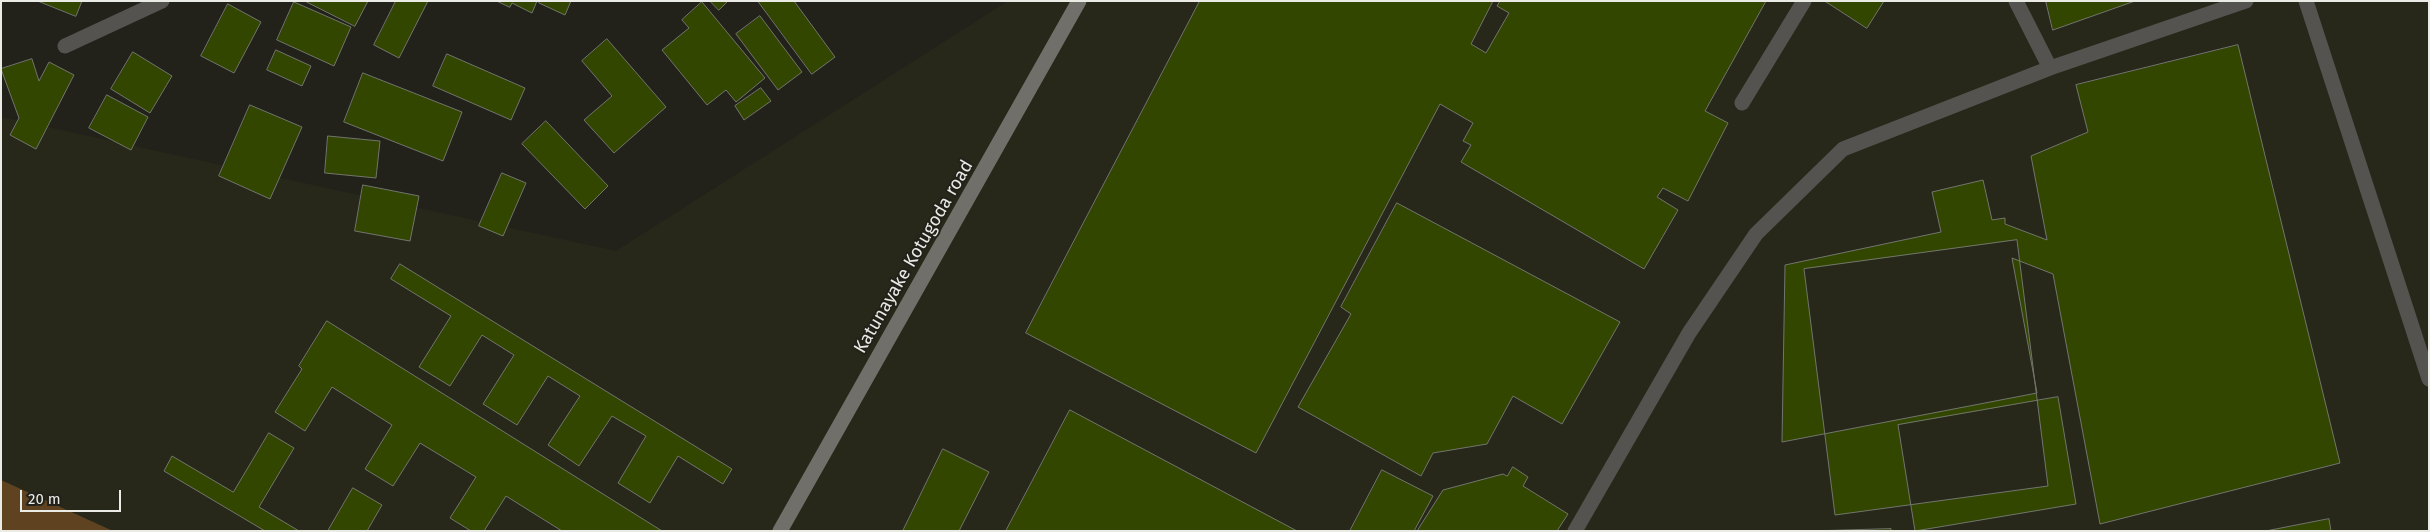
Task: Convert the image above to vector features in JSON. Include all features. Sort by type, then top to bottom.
[{"type":"main road","name":"Katunayake Kotugoda road","points":[[780,531],[1079,1]]},
{"type":"street","points":[[66,46],[162,1]]},
{"type":"street","points":[[1742,103],[1804,1]]},
{"type":"street","points":[[2016,1],[2050,68]]},
{"type":"street","points":[[1575,531],[1688,333],[1756,234],[1843,149],[2050,68],[2246,1]]},
{"type":"street","points":[[2306,1],[2429,379]]},
{"type":"shaded area","points":[[1008,1],[2429,1],[2429,531],[1,531],[1,117],[616,251]]},
{"type":"shaded area","points":[[1,480],[113,531],[1,531]]},
{"type":"building","points":[[38,1],[82,1],[76,16]]},
{"type":"building","points":[[305,1],[368,1],[355,26]]},
{"type":"building","points":[[396,1],[428,1],[399,58],[374,45]]},
{"type":"building","points":[[497,1],[537,1],[532,13],[512,3],[510,7]]},
{"type":"building","points":[[540,1],[571,1],[565,15],[539,3]]},
{"type":"building","points":[[710,1],[728,1],[719,10]]},
{"type":"building","points":[[758,1],[794,1],[835,57],[812,74]]},
{"type":"building","points":[[1200,1],[1493,1],[1471,44],[1486,53],[1509,13],[1497,6],[1500,1],[1766,1],[1705,111],[1728,123],[1688,201],[1663,188],[1657,197],[1678,210],[1644,269],[1461,162],[1471,145],[1463,141],[1473,123],[1440,104],[1256,453],[1026,333]]},
{"type":"building","points":[[1825,1],[1884,1],[1867,28]]},
{"type":"building","points":[[2046,1],[2135,1],[2053,30]]},
{"type":"building","points":[[294,2],[351,27],[334,66],[277,40]]},
{"type":"building","points":[[702,2],[765,78],[736,102],[726,90],[707,105],[662,50],[689,28],[682,20]]},
{"type":"building","points":[[228,4],[261,22],[234,73],[201,56]]},
{"type":"building","points":[[760,16],[802,72],[778,90],[736,34]]},
{"type":"building","points":[[607,39],[666,107],[614,153],[584,120],[612,96],[582,61]]},
{"type":"building","points":[[2238,45],[2340,463],[2100,524],[2053,274],[2012,258],[2037,393],[1782,442],[1785,265],[1941,232],[1932,192],[1983,180],[1992,220],[2005,218],[2005,224],[2047,240],[2031,156],[2088,132],[2076,85]]},
{"type":"building","points":[[276,50],[311,66],[302,86],[267,70]]},
{"type":"building","points":[[133,52],[172,76],[150,113],[111,89]]},
{"type":"building","points":[[447,54],[525,88],[511,120],[433,86]]},
{"type":"building","points":[[32,59],[39,81],[49,62],[74,75],[36,149],[10,135],[19,118],[1,69]]},
{"type":"building","points":[[363,73],[462,112],[443,161],[344,122]]},
{"type":"building","points":[[761,88],[771,101],[744,120],[735,106]]},
{"type":"building","points":[[107,95],[148,117],[131,150],[89,128]]},
{"type":"building","points":[[250,105],[302,127],[270,199],[219,176]]},
{"type":"building","points":[[546,121],[608,186],[585,209],[522,144]]},
{"type":"building","points":[[328,136],[380,141],[376,178],[325,173]]},
{"type":"building","points":[[502,173],[526,183],[503,236],[479,226]]},
{"type":"building","points":[[363,185],[419,196],[410,241],[355,231]]},
{"type":"building","points":[[1397,203],[1620,322],[1562,424],[1513,396],[1487,444],[1433,453],[1421,476],[1298,407],[1351,314],[1341,307]]},
{"type":"building","points":[[2017,240],[2048,486],[1835,515],[1804,269]]},
{"type":"building","points":[[400,264],[732,469],[723,484],[678,456],[650,503],[618,483],[646,436],[612,416],[579,466],[548,445],[580,396],[548,376],[517,425],[483,404],[514,355],[482,335],[450,386],[419,367],[451,316],[391,279]]},
{"type":"building","points":[[327,321],[662,531],[562,531],[506,496],[484,531],[471,531],[450,518],[476,477],[420,443],[393,486],[365,469],[392,425],[332,387],[305,431],[275,412],[302,369],[299,366]]},
{"type":"building","points":[[2058,397],[2076,504],[1915,531],[1898,425]]},
{"type":"building","points":[[1070,410],[1297,531],[1006,531]]},
{"type":"building","points":[[269,433],[294,448],[259,507],[299,531],[265,531],[164,471],[172,456],[233,492]]},
{"type":"building","points":[[943,449],[989,472],[959,531],[903,531]]},
{"type":"building","points":[[1513,467],[1528,477],[1523,486],[1568,514],[1557,531],[1417,531],[1443,490],[1503,474],[1507,476]]},
{"type":"building","points":[[1382,470],[1433,496],[1414,531],[1350,531]]},
{"type":"building","points":[[353,488],[382,505],[367,531],[328,531]]},
{"type":"building","points":[[2329,519],[2331,531],[2266,531]]},
{"type":"building","points":[[1891,529],[1891,531],[1811,531]]}]
